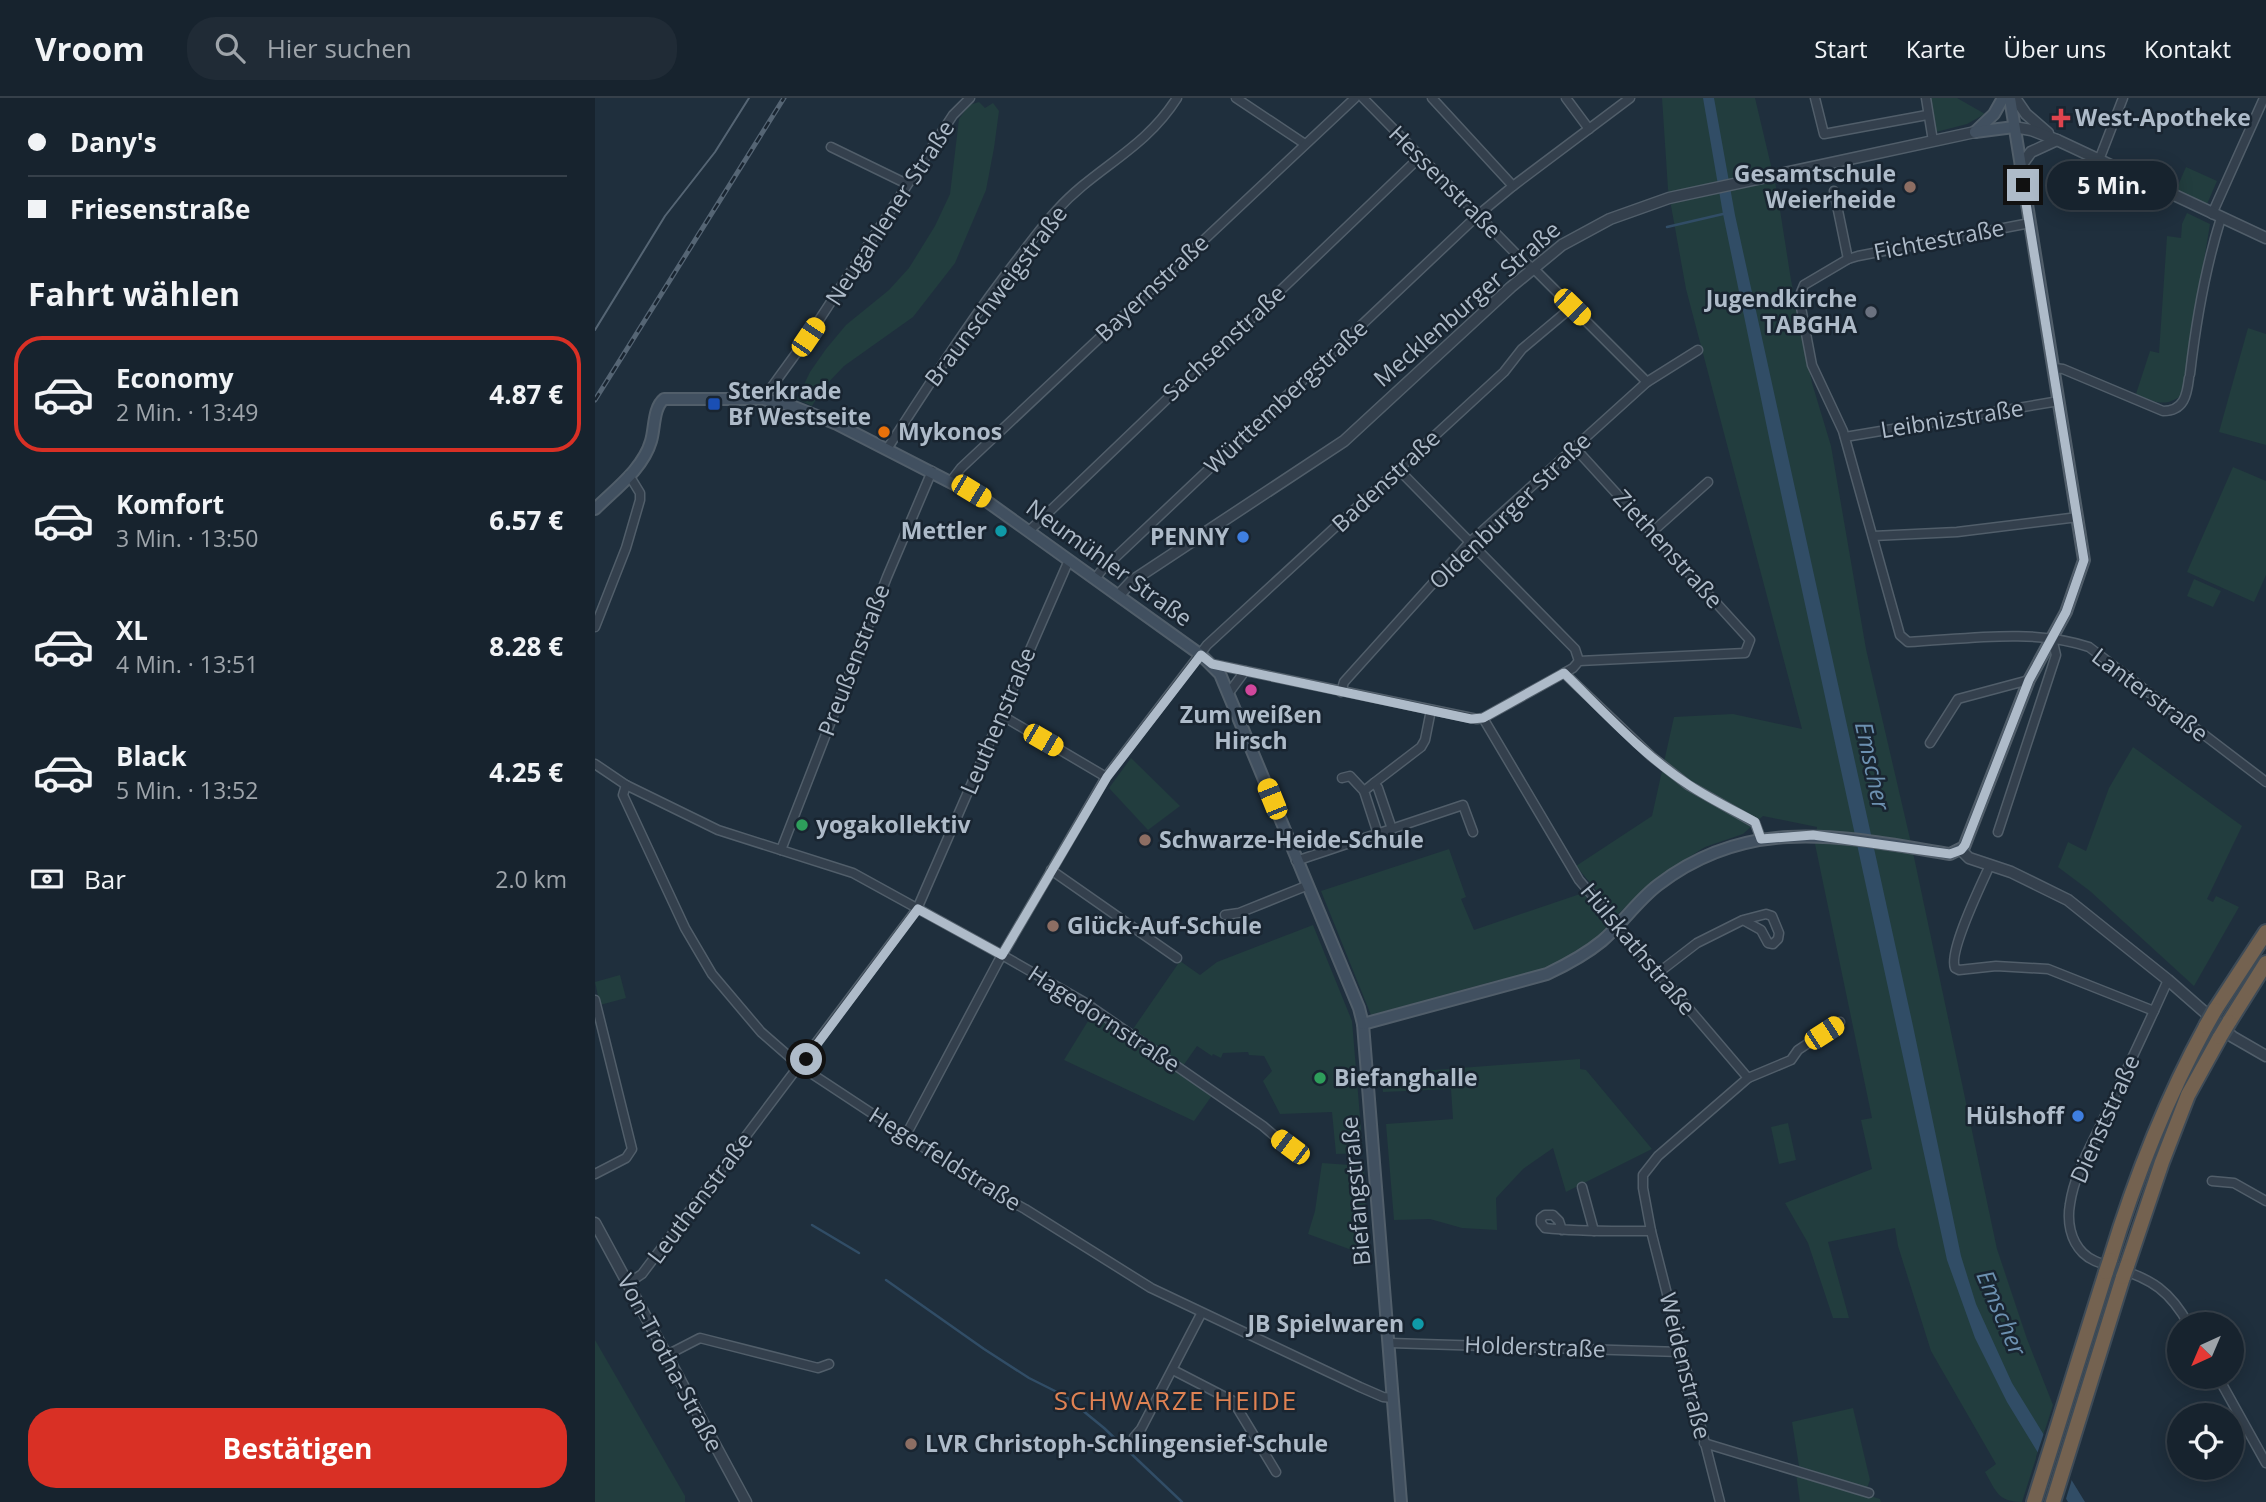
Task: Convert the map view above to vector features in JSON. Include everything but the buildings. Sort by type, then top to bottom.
[{"type":"highway","points":[[2035,1499],[2143,1160],[2170,1096],[2206,1026],[2266,932]]},
{"type":"highway","points":[[2053,1502],[2125,1271],[2188,1095],[2229,1021],[2266,963]]},
{"type":"main road","points":[[1975,132],[1994,114],[2003,98]]},
{"type":"main road","points":[[1363,1024],[1547,974],[1586,953],[1643,898],[1678,872],[1713,852],[1761,839],[1800,835],[1950,854],[1961,850],[1965,845],[2029,680],[2069,605],[2083,569],[2084,552],[2010,98]]},
{"type":"main road","name":"Mecklenburger Straße","points":[[1975,132],[2014,127]]},
{"type":"main road","name":"Neumühler Straße","points":[[629,475],[641,462],[649,447],[658,404],[666,399],[763,399],[816,415],[985,500],[1212,664]]},
{"type":"main road","points":[[595,509],[629,475]]},
{"type":"main road","name":"Biefangstraße","points":[[1212,664],[1220,674],[1359,1008],[1363,1024],[1401,1502]]},
{"type":"street","name":"Neugahlener Straße","points":[[763,399],[813,330],[953,115],[970,98]]},
{"type":"street","name":"Braunschweigstraße","points":[[887,449],[974,318],[1054,213],[1095,176],[1141,142],[1165,116],[1177,98]]},
{"type":"street","points":[[1236,98],[1305,144]]},
{"type":"street","name":"Bayernstraße","points":[[951,481],[961,468],[1355,98]]},
{"type":"street","name":"Hessenstraße","points":[[1363,98],[1524,262],[1647,382]]},
{"type":"street","points":[[1432,98],[1513,186]]},
{"type":"street","points":[[1566,98],[1589,129]]},
{"type":"street","name":"Württembergstraße","points":[[1095,579],[1478,215],[1630,98]]},
{"type":"street","points":[[1815,98],[1824,134],[1927,115]]},
{"type":"street","points":[[1926,98],[1933,141]]},
{"type":"street","points":[[2015,98],[2026,114],[2057,140]]},
{"type":"street","points":[[2099,160],[2123,98]]},
{"type":"street","points":[[2054,368],[2063,369],[2163,411],[2172,410],[2182,404],[2190,376],[2216,216],[2264,98]]},
{"type":"street","points":[[2014,127],[2057,140],[2266,238]]},
{"type":"street","name":"Mecklenburger Straße","points":[[1119,595],[1132,581],[1344,441],[1533,268],[1562,245],[1602,222],[1637,208],[1695,192],[1975,132]]},
{"type":"street","points":[[2021,167],[2031,152],[2057,140]]},
{"type":"street","points":[[831,147],[907,184]]},
{"type":"street","name":"Sachsenstraße","points":[[1029,531],[1420,157]]},
{"type":"street","name":"Fichtestraße","points":[[1834,191],[1848,259]]},
{"type":"street","name":"Fichtestraße","points":[[1845,437],[1812,365],[1799,297],[1804,285],[1848,259],[2030,223]]},
{"type":"street","name":"Badenstraße","points":[[905,1137],[1002,955],[1107,777],[1216,636],[1504,372],[1522,349],[1572,307]]},
{"type":"street","name":"Oldenburger Straße","points":[[1341,692],[1344,682],[1471,542],[1647,382],[1698,350]]},
{"type":"street","name":"Leibnizstraße","points":[[1845,437],[2059,401]]},
{"type":"street","points":[[1845,437],[1873,536],[1958,532],[2078,517]]},
{"type":"street","name":"Ziethenstraße","points":[[1575,448],[1750,640],[1745,653],[1580,661]]},
{"type":"street","points":[[1399,470],[1574,649],[1580,661],[1573,668],[1483,718]]},
{"type":"street","name":"Preußenstraße","points":[[781,850],[887,577],[932,471]]},
{"type":"street","points":[[595,627],[626,548],[640,500],[640,493],[629,475]]},
{"type":"street","points":[[1652,532],[1708,482]]},
{"type":"street","name":"Lanterstraße","points":[[1873,536],[1900,635],[1908,642],[2029,636],[2052,638],[2089,647],[2266,782]]},
{"type":"street","name":"Leuthenstraße","points":[[627,1284],[642,1274],[918,909],[1069,560]]},
{"type":"street","points":[[1998,832],[2056,655],[2052,638]]},
{"type":"street","name":"Neumühler Straße","points":[[1212,664],[1471,719],[1483,718]]},
{"type":"street","points":[[1228,694],[1245,671]]},
{"type":"street","points":[[1564,673],[1651,756],[1688,785],[1755,822],[1761,839]]},
{"type":"street","points":[[1930,743],[1958,699],[2029,680]]},
{"type":"street","points":[[1364,791],[1421,747],[1431,710]]},
{"type":"street","points":[[1001,715],[1107,777]]},
{"type":"street","name":"Hülskathstraße","points":[[1483,718],[1571,868],[1748,1077]]},
{"type":"street","name":"Hagedornstraße","points":[[595,764],[626,785],[718,830],[853,873],[1002,955],[1084,1002],[1263,1126],[1297,1155]]},
{"type":"street","points":[[1342,778],[1350,776],[1364,791],[1378,834]]},
{"type":"street","points":[[1374,783],[1392,829]]},
{"type":"street","name":"Hegerfeldstraße","points":[[626,785],[623,795],[685,929],[701,957],[761,1032],[800,1066],[979,1184],[1025,1209],[1150,1288],[1360,1387],[1383,1397],[1393,1398]]},
{"type":"street","points":[[1296,861],[1464,805],[1473,832]]},
{"type":"street","points":[[1961,850],[1969,858],[1990,864],[2068,900],[2168,980],[2233,1037],[2266,1056]]},
{"type":"street","points":[[1990,864],[1957,945],[1953,961],[1955,968],[1996,966],[2048,969],[2154,1011]]},
{"type":"street","points":[[1051,870],[1177,958]]},
{"type":"street","points":[[1226,915],[1239,914],[1306,886]]},
{"type":"street","points":[[1658,973],[1705,938],[1743,920],[1766,914],[1772,916],[1779,933],[1778,939],[1773,944],[1768,943],[1761,930],[1743,920]]},
{"type":"street","name":"Dienststraße","points":[[2168,980],[2083,1164],[2070,1200],[2069,1220],[2073,1238],[2084,1254],[2095,1261],[2142,1276],[2156,1284],[2181,1312]]},
{"type":"street","points":[[595,1000],[632,1149],[626,1158],[595,1174]]},
{"type":"street","points":[[1748,1077],[1791,1060],[1798,1050],[1840,1022]]},
{"type":"street","name":"Weidenstraße","points":[[1720,1502],[1651,1231],[1643,1188],[1644,1173],[1658,1156],[1748,1077]]},
{"type":"street","points":[[2213,1181],[2234,1182],[2266,1201]]},
{"type":"street","points":[[1582,1187],[1594,1231]]},
{"type":"street","name":"Von-Trotha-Straße","points":[[595,1223],[746,1502]]},
{"type":"street","points":[[1562,1230],[1651,1231]]},
{"type":"street","points":[[1134,1437],[1141,1429],[1202,1314]]},
{"type":"street","points":[[665,1356],[700,1338],[818,1368],[829,1364]]},
{"type":"street","name":"Holderstraße","points":[[1389,1343],[1681,1352]]},
{"type":"street","points":[[1173,1370],[1233,1401],[1276,1472]]},
{"type":"street","points":[[2225,1390],[2266,1463]]},
{"type":"street","points":[[1705,1443],[1869,1493]]},
{"type":"green space","points":[[1662,98],[1755,98],[1777,191],[1791,280],[1812,383],[1831,446],[1866,649],[1911,843],[1997,1249],[2027,1339],[2053,1405],[2022,1502],[2003,1498],[1985,1472],[1996,1464],[1931,1351],[1898,1246],[1895,1228],[1828,1242],[1849,1318],[1833,1318],[1808,1243],[1785,1203],[1872,1169],[1861,1120],[1872,1118],[1815,844],[1817,827],[1763,816],[1743,834],[1705,847],[1655,879],[1617,915],[1576,866],[1652,816],[1674,717],[1733,714],[1802,729],[1686,289],[1668,189]]},
{"type":"green space","points":[[1931,98],[1957,98],[1985,114],[1967,124],[1936,132]]},
{"type":"green space","points":[[979,102],[985,108],[993,103],[999,111],[994,148],[986,190],[955,263],[913,317],[844,366],[823,388],[812,406],[797,399],[810,372],[826,349],[846,325],[889,290],[909,268],[935,226],[950,194],[959,119],[969,105]]},
{"type":"green space","points":[[2186,167],[2217,181],[2207,204],[2176,190]]},
{"type":"green space","points":[[2187,213],[2210,224],[2182,395],[2165,403],[2136,394],[2150,351],[2159,353],[2167,236],[2181,238],[2182,224]]},
{"type":"green space","points":[[2248,328],[2266,334],[2266,445],[2219,432]]},
{"type":"green space","points":[[2233,467],[2266,481],[2266,575],[2254,602],[2187,572]]},
{"type":"green space","points":[[2194,579],[2221,591],[2213,607],[2187,596]]},
{"type":"green space","points":[[2133,747],[2242,826],[2207,899],[2213,902],[2216,896],[2239,907],[2194,986],[2090,891],[2058,867],[2068,842],[2086,851],[2109,788]]},
{"type":"green space","points":[[1131,758],[1180,806],[1148,830],[1109,788]]},
{"type":"green space","points":[[1449,849],[1466,897],[1461,899],[1474,930],[1583,893],[1610,926],[1583,951],[1548,969],[1371,1015],[1321,891]]},
{"type":"green space","points":[[1313,925],[1352,1021],[1363,1153],[1336,1154],[1332,1112],[1280,1114],[1263,1081],[1272,1071],[1264,1056],[1249,1055],[1248,1052],[1223,1053],[1221,1058],[1213,1054],[1212,1056],[1197,1046],[1183,1066],[1131,1032],[1180,961],[1200,975],[1217,962]]},
{"type":"green space","points":[[620,975],[626,998],[600,1005],[595,982]]},
{"type":"green space","points":[[1093,1013],[1213,1094],[1194,1121],[1064,1060]]},
{"type":"green space","points":[[1580,1059],[1580,1069],[1586,1070],[1652,1149],[1566,1192],[1553,1148],[1523,1169],[1496,1198],[1497,1230],[1462,1228],[1430,1219],[1394,1220],[1386,1124],[1453,1119],[1451,1089],[1383,1092],[1381,1074]]},
{"type":"green space","points":[[1788,1123],[1796,1160],[1779,1164],[1771,1127]]},
{"type":"green space","points":[[1322,1163],[1364,1166],[1368,1256],[1308,1234],[1315,1211]]},
{"type":"green space","points":[[595,1340],[685,1496],[685,1502],[595,1502]]},
{"type":"green space","points":[[1853,1408],[1870,1480],[1867,1488],[1799,1466],[1792,1422]]},
{"type":"green space","points":[[1796,1473],[1880,1499],[1881,1502],[1800,1502]]},
{"type":"water","points":[[1703,98],[1714,98],[1735,215],[1961,1256],[1976,1304],[2012,1383],[2085,1502],[2068,1502],[2007,1402],[1975,1338],[1947,1260],[1771,447],[1723,214]]},
{"type":"pier","points":[[2045,1430],[2073,1476],[2065,1502],[2036,1457]]},
{"type":"waterway","points":[[1667,227],[1723,214]]},
{"type":"waterway","points":[[812,1225],[859,1253]]},
{"type":"waterway","points":[[886,1280],[984,1349],[1029,1378],[1065,1396],[1104,1428],[1182,1502]]},
{"type":"tram line","points":[[595,330],[665,216],[715,152],[749,98]]},
{"type":"railway","points":[[595,400],[784,98]]},
{"type":"place","name":"West-Apotheke","points":[[2061,118]]},
{"type":"place","name":"Gesamtschule Weierheide","points":[[1910,187]]},
{"type":"place","name":"Jugendkirche TABGHA","points":[[1871,312]]},
{"type":"place","name":"Sterkrade Bf Westseite","points":[[714,404]]},
{"type":"place","name":"Mykonos","points":[[884,432]]},
{"type":"place","name":"Mettler","points":[[1001,531]]},
{"type":"place","name":"PENNY","points":[[1243,537]]},
{"type":"place","name":"Zum weißen Hirsch","points":[[1251,690]]},
{"type":"place","name":"yogakollektiv","points":[[802,825]]},
{"type":"place","name":"Schwarze-Heide-Schule","points":[[1145,840]]},
{"type":"place","name":"Glück-Auf-Schule","points":[[1053,926]]},
{"type":"place","name":"Biefanghalle","points":[[1320,1078]]},
{"type":"place","name":"Hülshoff","points":[[2078,1116]]},
{"type":"place","name":"JB Spielwaren","points":[[1418,1324]]},
{"type":"place","name":"LVR Christoph-Schlingensief-Schule","points":[[911,1444]]},
{"type":"district","name":"SCHWARZE HEIDE","points":[[1176,1401]]},
{"type":"route","points":[[806,1059],[918,909],[1002,955],[1107,777],[1201,655],[1212,664],[1471,719],[1483,718],[1564,673],[1651,756],[1688,785],[1755,822],[1761,839],[1813,835],[1950,854],[1961,850],[2029,680],[2069,605],[2084,560],[2023,185]]},
{"type":"water label","name":"Emscher","points":[[1872,766]]},
{"type":"water label","name":"Emscher","points":[[2001,1313]]}]
